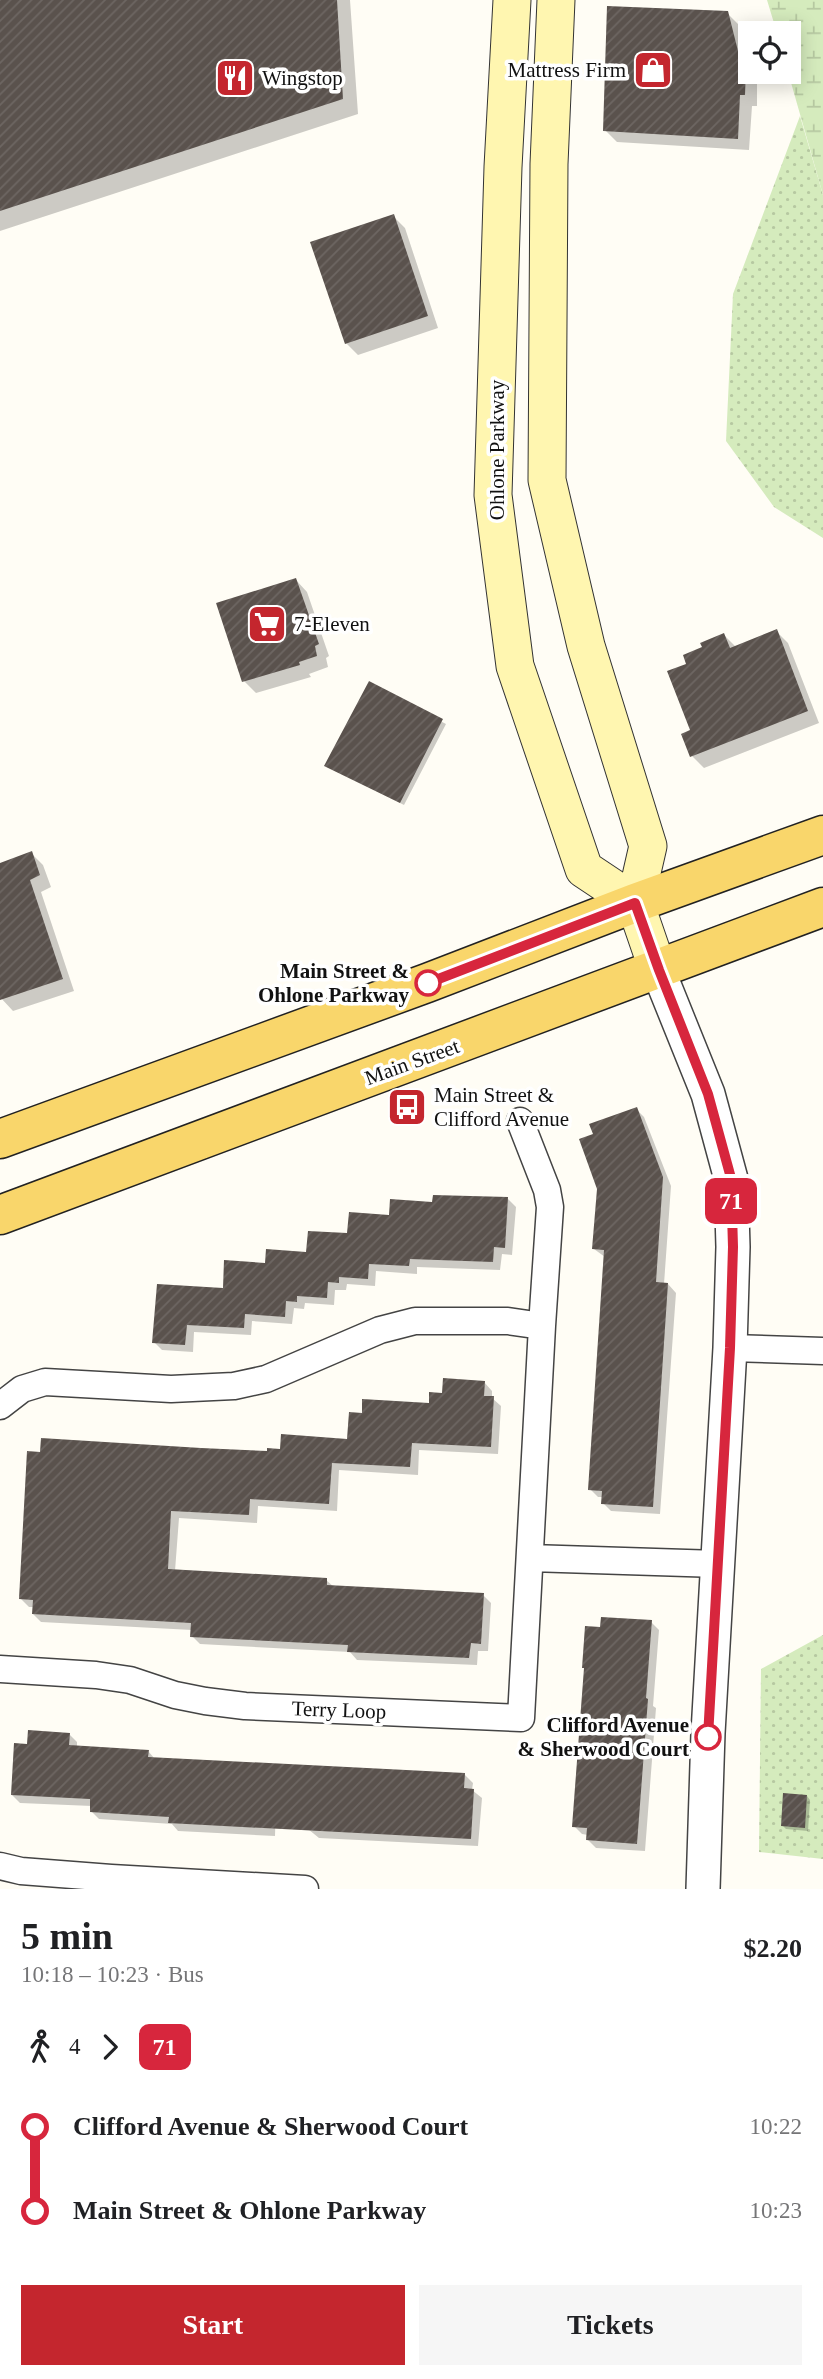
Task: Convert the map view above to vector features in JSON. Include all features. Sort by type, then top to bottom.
[{"type":"main road","name":"Ohlone Parkway","points":[[512,0],[503,167],[493,495],[515,666],[584,869],[635,903]]},
{"type":"main road","points":[[556,0],[549,164],[547,480],[586,646],[648,846],[635,903],[659,970]]},
{"type":"main road","points":[[0,1139],[823,835]]},
{"type":"main road","name":"Main Street","points":[[0,1215],[823,907]]},
{"type":"street","points":[[659,970],[708,1094],[731,1178],[733,1247],[730,1348],[708,1733],[703,1889]]},
{"type":"street","name":"Terry Loop","points":[[0,1669],[96,1675],[130,1680],[175,1695],[245,1706],[521,1718],[550,1207],[547,1190],[520,1121]]},
{"type":"street","points":[[0,1406],[22,1389],[44,1382],[171,1389],[234,1386],[266,1379],[380,1330],[415,1321],[508,1321],[542,1326]]},
{"type":"street","points":[[730,1348],[823,1351]]},
{"type":"street","points":[[530,1558],[718,1564]]},
{"type":"street","points":[[10,1869],[110,1884],[304,1889]]},
{"type":"green space","points":[[767,0],[823,0],[823,195],[791,84],[801,84],[801,21],[773,21]]},
{"type":"green space","points":[[800,116],[823,195],[823,538],[774,507],[726,441],[733,294]]},
{"type":"green space","points":[[823,1635],[823,1859],[759,1852],[761,1669]]},
{"type":"building","points":[[0,0],[337,0],[343,99],[0,211]]},
{"type":"building","name":"Mattress Firm","points":[[607,6],[728,11],[738,51],[738,84],[745,84],[745,95],[740,95],[738,139],[603,131]]},
{"type":"building","points":[[394,214],[428,316],[345,344],[310,242]]},
{"type":"building","name":"7-Eleven","points":[[296,578],[319,644],[315,646],[317,656],[299,662],[300,665],[242,682],[216,603]]},
{"type":"building","points":[[777,629],[808,711],[690,757],[681,734],[690,730],[667,671],[686,664],[683,655],[702,647],[700,643],[724,633],[730,648]]},
{"type":"building","name":"7-Eleven","points":[[369,681],[443,719],[400,803],[324,766]]},
{"type":"building","points":[[32,851],[40,875],[30,880],[63,979],[0,1000],[0,863]]},
{"type":"building","points":[[637,1107],[663,1177],[656,1282],[668,1283],[653,1507],[601,1504],[602,1491],[588,1490],[604,1250],[592,1249],[597,1189],[579,1139],[593,1134],[589,1124]]},
{"type":"building","points":[[433,1195],[508,1197],[505,1248],[494,1247],[493,1262],[410,1259],[409,1266],[369,1264],[368,1279],[339,1277],[339,1283],[328,1282],[327,1298],[297,1296],[297,1302],[286,1301],[285,1317],[245,1314],[244,1328],[187,1325],[185,1345],[152,1343],[157,1284],[223,1288],[224,1260],[265,1263],[266,1249],[306,1252],[308,1231],[347,1233],[349,1212],[389,1215],[390,1199],[432,1202]]},
{"type":"building","points":[[443,1378],[485,1381],[484,1396],[494,1396],[491,1447],[412,1443],[410,1467],[332,1463],[329,1504],[250,1499],[249,1515],[171,1511],[168,1569],[327,1578],[327,1585],[484,1593],[481,1644],[471,1643],[469,1658],[347,1652],[348,1645],[190,1637],[191,1623],[32,1614],[33,1600],[19,1599],[27,1451],[40,1452],[41,1438],[267,1451],[267,1448],[280,1449],[281,1434],[347,1439],[349,1412],[362,1413],[362,1399],[429,1403],[429,1392],[442,1393]]},
{"type":"building","points":[[601,1617],[652,1620],[637,1844],[586,1840],[587,1828],[572,1827],[585,1626],[600,1627]]},
{"type":"building","points":[[28,1730],[70,1733],[69,1745],[149,1750],[148,1757],[465,1773],[464,1788],[474,1789],[471,1839],[168,1823],[169,1817],[90,1812],[90,1799],[11,1795],[14,1743],[27,1744]]},
{"type":"building","points":[[783,1793],[807,1795],[805,1828],[781,1826]]},
{"type":"bus line","name":"71","points":[[428,983],[635,903],[708,1094],[731,1178],[733,1247],[730,1348],[708,1737]]},
{"type":"place","name":"Mattress Firm","points":[[653,70]]},
{"type":"place","name":"Wingstop","points":[[235,78]]},
{"type":"place","name":"7-Eleven","points":[[267,624]]},
{"type":"place","name":"Main Street & Ohlone Parkway","points":[[428,983]]},
{"type":"place","name":"Main Street & Clifford Avenue","points":[[407,1107]]},
{"type":"place","name":"Clifford Avenue & Sherwood Court","points":[[708,1737]]}]
